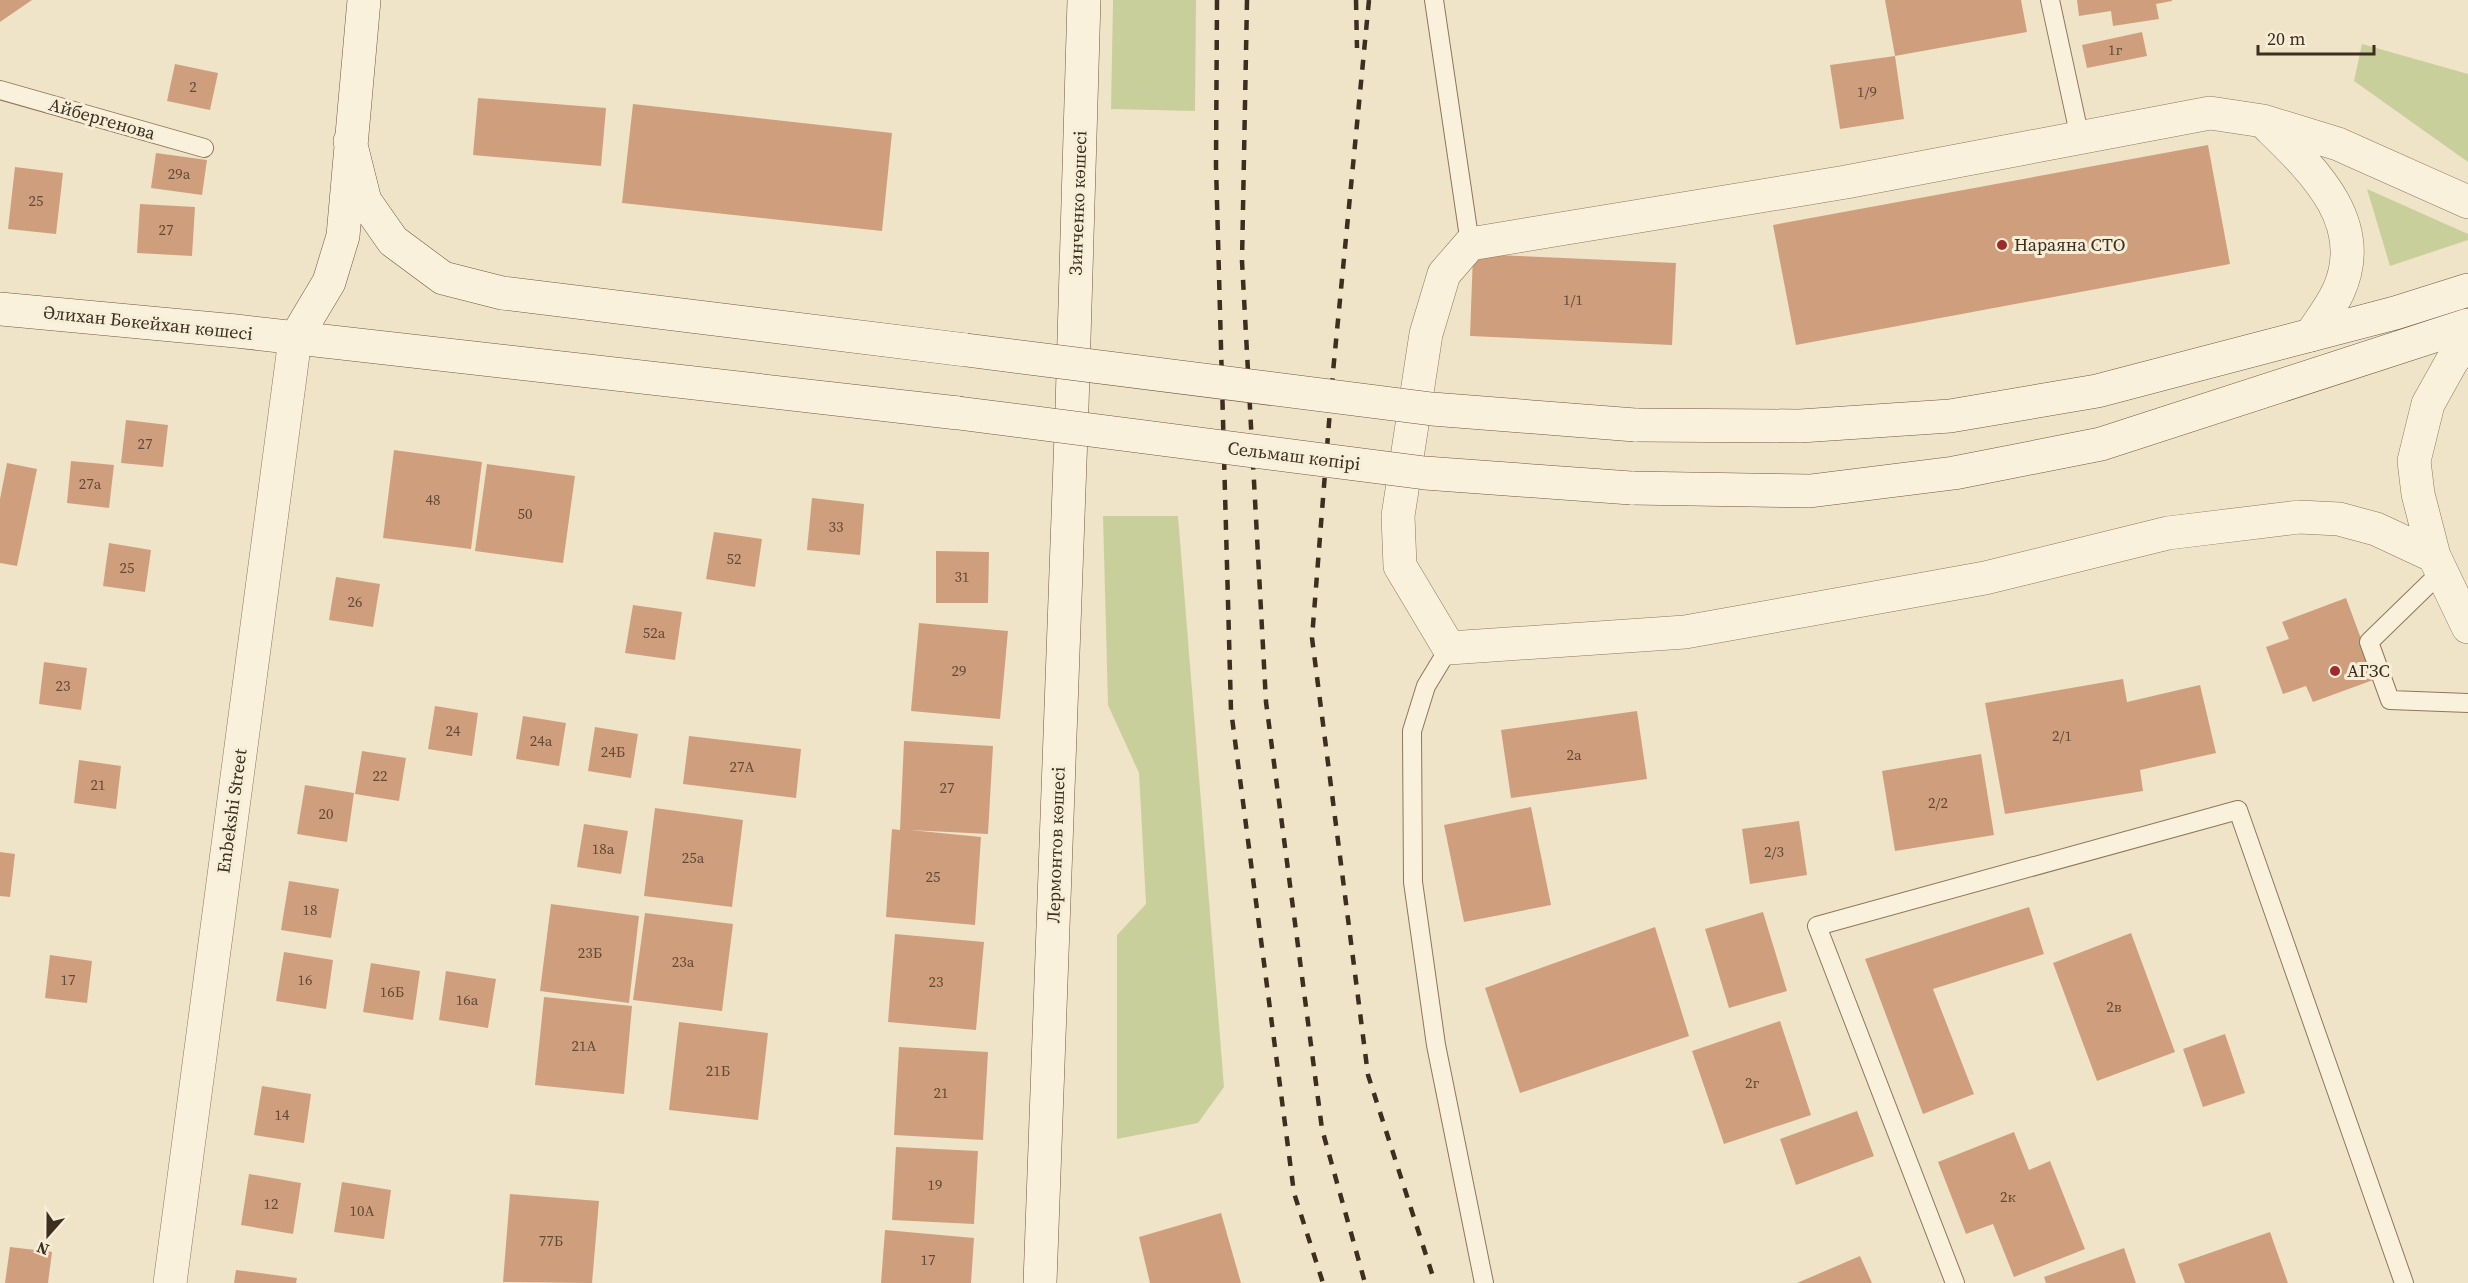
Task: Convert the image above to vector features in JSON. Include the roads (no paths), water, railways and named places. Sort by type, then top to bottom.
[{"type":"street","points":[[295,339],[329,282],[344,236],[350,141],[364,0]]},
{"type":"street","name":"Зинченко көшесі","points":[[1072,406],[1084,0]]},
{"type":"street","points":[[2438,564],[2376,529],[2339,519],[2299,517],[2168,533],[1984,578],[1685,632],[1449,648],[1400,566],[1398,516],[1426,334],[1444,274],[1470,244],[1846,182],[2210,113],[2263,121],[2338,144],[2468,202]]},
{"type":"street","points":[[2263,121],[2306,163],[2333,197],[2343,223],[2347,250],[2345,272],[2338,292],[2311,335]]},
{"type":"street","points":[[350,141],[365,201],[393,241],[443,278],[502,293],[1432,409],[1635,425],[1800,426],[1950,416],[2097,391],[2395,313],[2468,290]]},
{"type":"street","name":"Әлихан Бөкейхан көшесі","points":[[0,309],[295,339],[958,413]]},
{"type":"street","name":"Сельмаш көпірі","points":[[958,413],[1425,473],[1631,488],[1810,490],[1954,473],[2101,444],[2468,325]]},
{"type":"street","name":"Enbekshi Street","points":[[170,1283],[295,339]]},
{"type":"street","points":[[2468,340],[2452,361],[2428,404],[2414,461],[2418,494],[2438,564],[2468,627]]},
{"type":"street","name":"Лермонтов көшесі","points":[[1040,1283],[1072,406]]},
{"type":"lane","points":[[1434,0],[1470,244]]},
{"type":"lane","points":[[2050,0],[2080,138]]},
{"type":"lane","name":"Айбергенова","points":[[0,90],[204,148]]},
{"type":"lane","points":[[2438,564],[2369,642],[2390,700],[2468,703]]},
{"type":"lane","points":[[1449,648],[1426,686],[1412,731],[1413,882],[1436,1045],[1484,1283]]},
{"type":"lane","points":[[1955,1283],[1817,926],[2238,810],[2404,1283]]},
{"type":"railway","points":[[1217,0],[1216,166],[1231,710],[1294,1193],[1323,1283]]},
{"type":"railway","points":[[1247,0],[1242,261],[1266,702],[1322,1129],[1365,1283]]},
{"type":"railway","points":[[1356,0],[1357,48]]},
{"type":"railway","points":[[1369,0],[1333,372],[1312,638],[1368,1075],[1435,1283]]},
{"type":"place","name":"Нараяна СТО","points":[[2002,245]]},
{"type":"place","name":"АГЗС","points":[[2335,671]]}]
